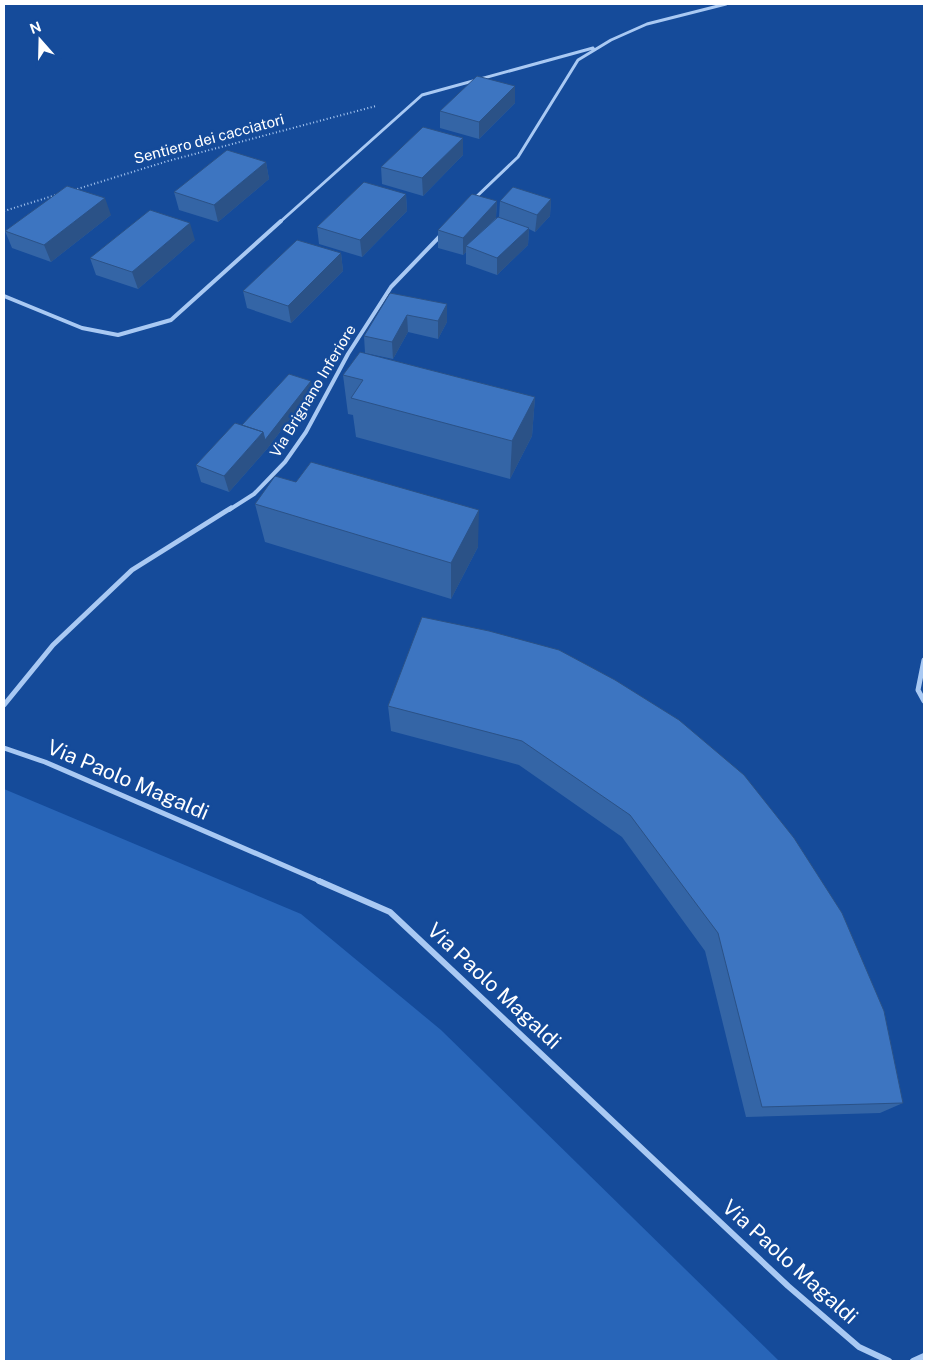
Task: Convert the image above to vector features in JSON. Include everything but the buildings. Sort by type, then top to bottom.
[{"type":"street","points":[[471,203],[518,157],[578,60],[598,47],[647,24],[726,4]]},
{"type":"street","points":[[4,296],[82,328],[118,335],[171,320],[422,95],[598,47]]},
{"type":"street","name":"Via Brignano Inferiore","points":[[4,705],[53,645],[132,570],[254,494],[279,470],[306,432],[348,354],[391,286],[444,231]]},
{"type":"street","points":[[924,660],[918,690],[924,701]]},
{"type":"street","name":"Via Paolo Magaldi","points":[[4,748],[46,762],[390,912],[788,1286],[859,1348],[889,1361]]},
{"type":"street","points":[[913,1361],[924,1356]]},
{"type":"path","name":"Sentiero dei cacciatori","points":[[73,190],[168,162],[422,95]]},
{"type":"path","points":[[4,211],[64,193]]},
{"type":"shaded area","points":[[4,789],[301,914],[441,1030],[779,1361],[4,1361]]}]
